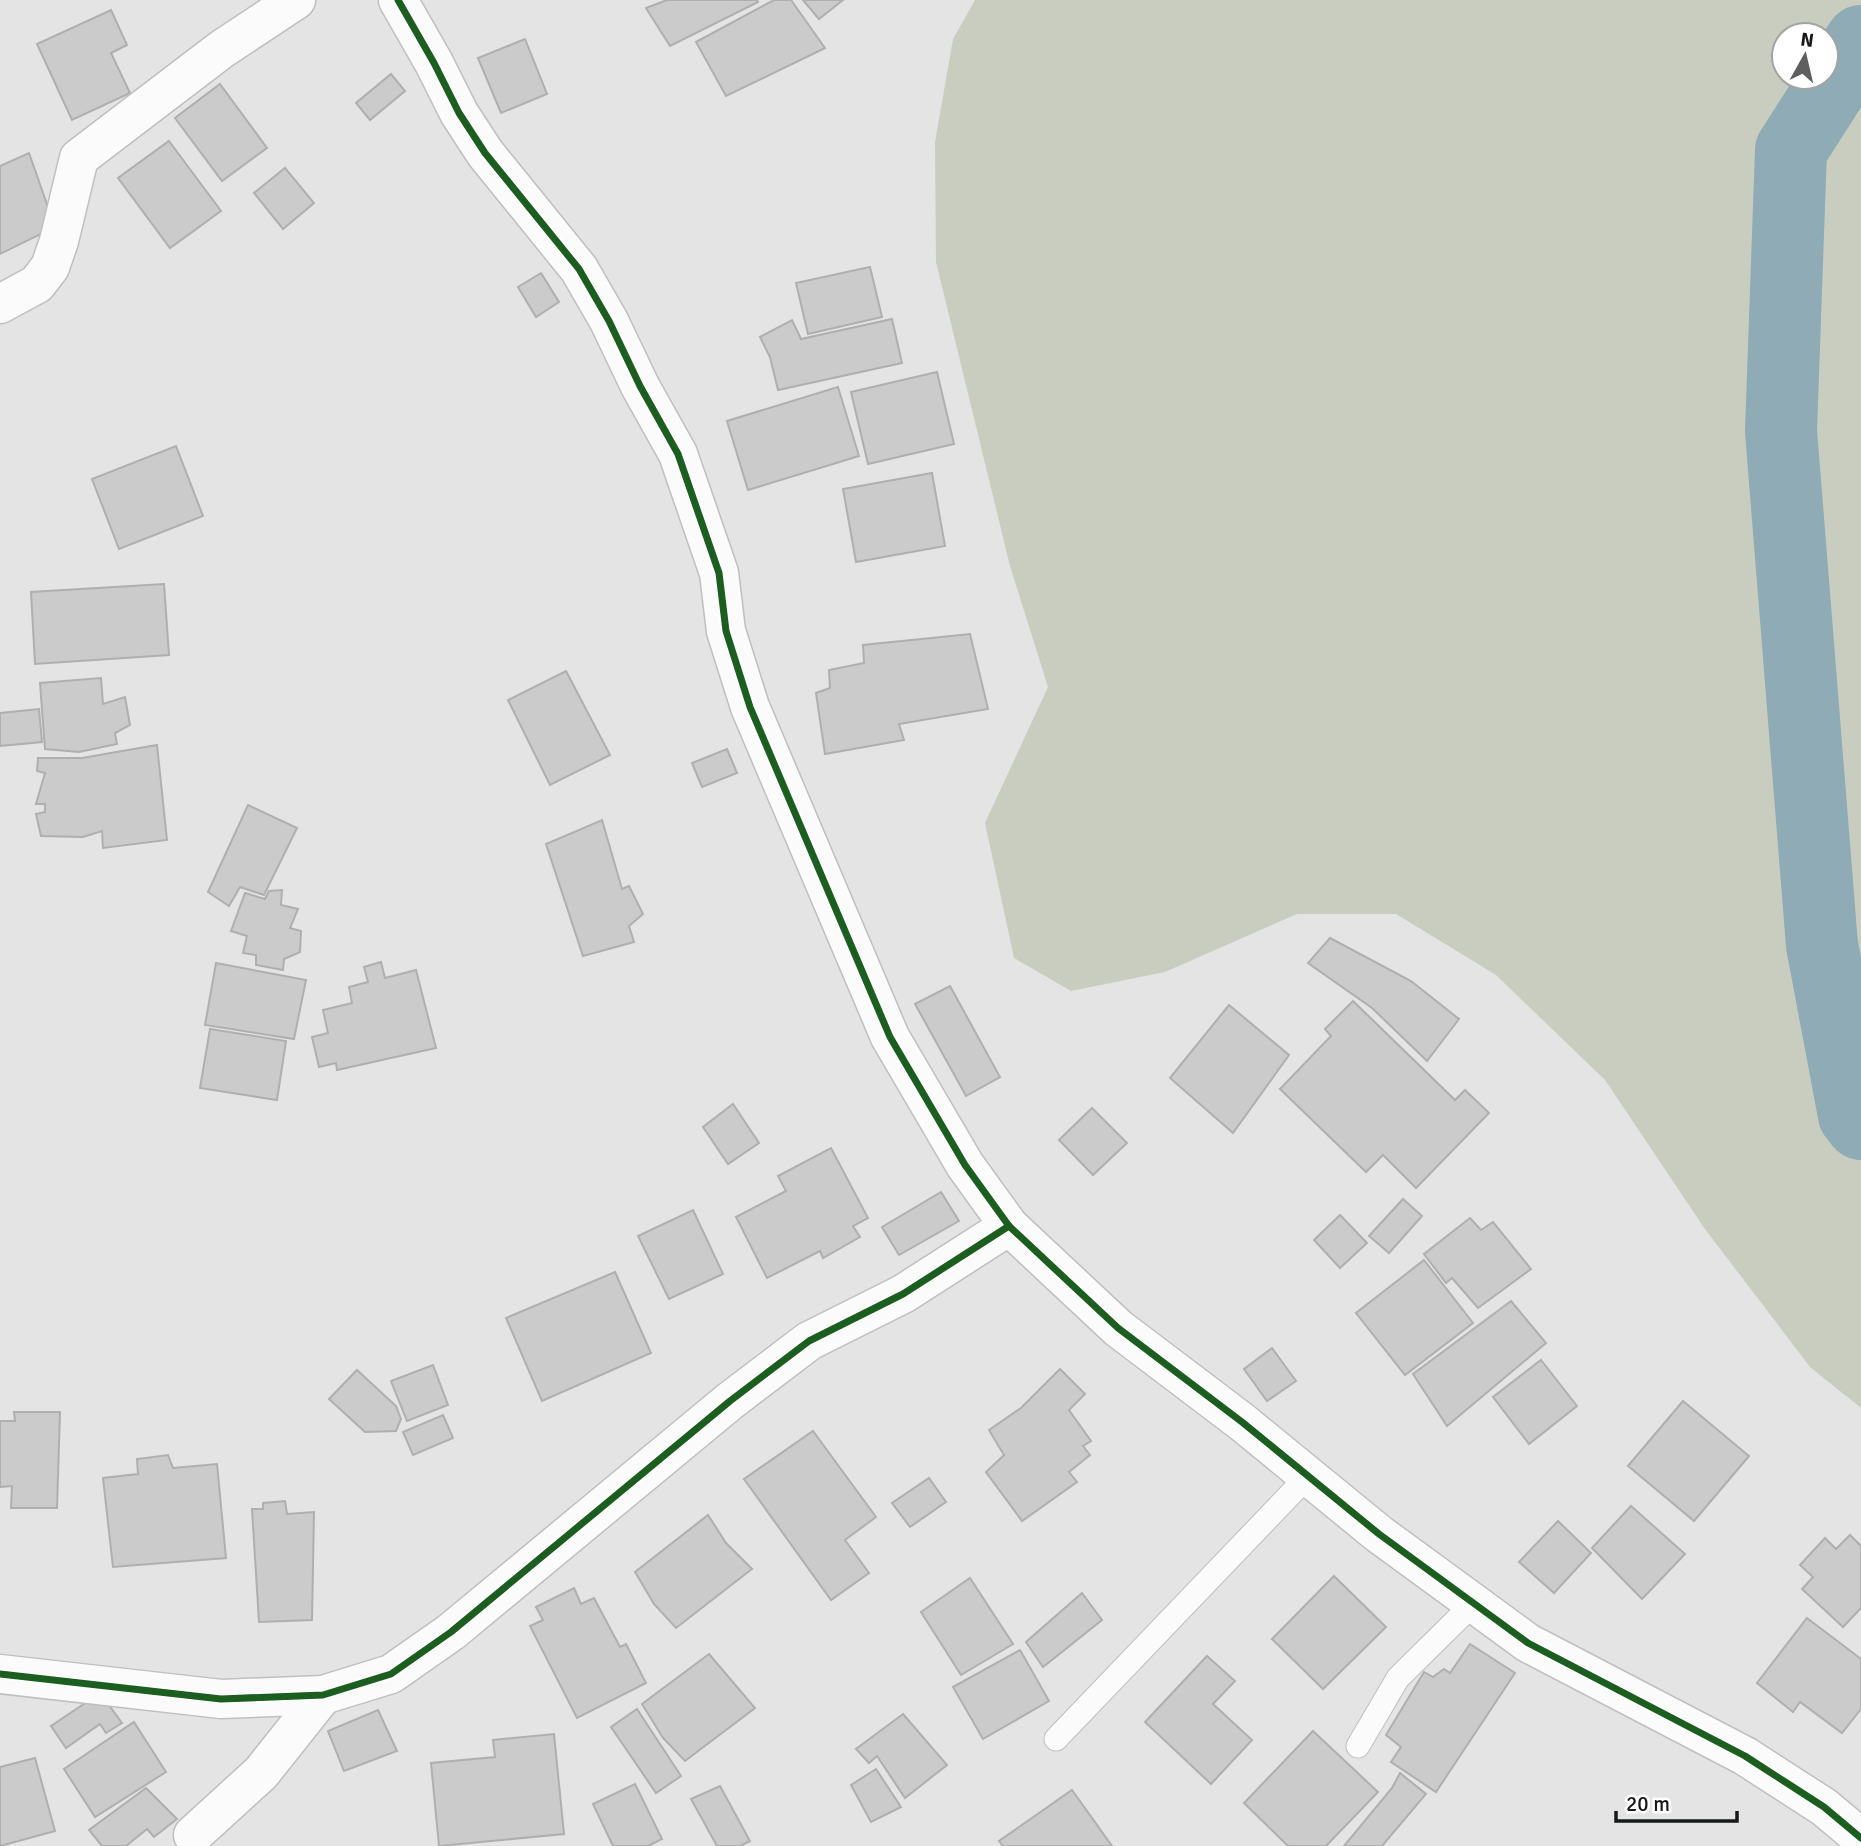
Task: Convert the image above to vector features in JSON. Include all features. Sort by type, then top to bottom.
[{"type":"street","points":[[0,304],[37,284],[50,267],[60,242],[79,158],[222,49],[296,0]]},
{"type":"street","points":[[398,0],[459,113],[485,153],[579,269],[610,321],[640,386],[678,454],[719,573],[726,631],[750,707],[890,1037],[965,1165],[1009,1226],[1118,1328],[1242,1422],[1379,1534],[1528,1643],[1745,1756],[1824,1807],[1861,1838]]},
{"type":"street","points":[[0,1674],[221,1699],[323,1696],[391,1674],[451,1632],[730,1401],[809,1341],[903,1294],[1009,1226]]},
{"type":"street","points":[[192,1835],[261,1773],[323,1696]]},
{"type":"lane","points":[[1056,1739],[1308,1476]]},
{"type":"lane","points":[[1358,1746],[1398,1678],[1474,1603]]},
{"type":"shaded area","points":[[975,0],[1861,0],[1861,1408],[1810,1367],[1705,1229],[1605,1080],[1496,975],[1396,914],[1297,914],[1165,972],[1071,991],[1014,958],[985,823],[1048,687],[1010,566],[936,262],[935,142],[953,39]]},
{"type":"building","points":[[667,0],[758,2],[670,46],[646,8]]},
{"type":"building","points":[[774,0],[791,0],[825,48],[726,96],[696,42]]},
{"type":"building","points":[[803,0],[843,0],[819,19]]},
{"type":"building","points":[[111,10],[127,45],[111,53],[130,93],[72,120],[37,44]]},
{"type":"building","points":[[525,39],[547,94],[501,113],[478,58]]},
{"type":"building","points":[[391,74],[405,91],[370,120],[356,103]]},
{"type":"building","points":[[220,84],[267,148],[222,181],[175,118]]},
{"type":"building","points":[[169,141],[221,211],[170,248],[118,178]]},
{"type":"building","points":[[29,153],[55,227],[0,254],[0,166]]},
{"type":"building","points":[[285,168],[314,203],[283,229],[254,193]]},
{"type":"building","points":[[870,267],[882,317],[808,334],[796,283]]},
{"type":"building","points":[[541,273],[559,302],[536,317],[518,287]]},
{"type":"building","points":[[892,319],[902,363],[778,390],[770,357],[760,337],[792,320],[801,339]]},
{"type":"building","points":[[937,372],[954,444],[868,464],[851,392]]},
{"type":"building","points":[[838,387],[859,456],[748,490],[727,421]]},
{"type":"building","points":[[176,446],[203,516],[119,549],[92,479]]},
{"type":"building","points":[[932,473],[945,546],[856,562],[843,489]]},
{"type":"building","points":[[164,584],[169,655],[35,664],[31,592]]},
{"type":"building","points":[[970,634],[988,709],[899,724],[904,740],[825,754],[816,693],[830,688],[829,670],[864,663],[863,645]]},
{"type":"building","points":[[566,671],[610,755],[550,785],[508,700]]},
{"type":"building","points":[[101,678],[103,704],[125,697],[130,725],[115,733],[117,744],[79,752],[45,749],[40,683]]},
{"type":"building","points":[[39,709],[42,742],[0,746],[0,713]]},
{"type":"building","points":[[157,745],[167,840],[103,848],[102,831],[83,837],[41,836],[36,814],[45,812],[45,804],[36,804],[45,773],[37,771],[38,758],[82,758]]},
{"type":"building","points":[[727,749],[737,773],[702,787],[692,763]]},
{"type":"building","points":[[248,805],[297,828],[264,895],[240,887],[229,906],[208,892]]},
{"type":"building","points":[[602,820],[622,889],[629,886],[643,914],[629,926],[634,942],[583,956],[546,844]]},
{"type":"building","points":[[282,890],[281,905],[298,909],[290,928],[301,931],[300,952],[284,959],[283,970],[256,965],[256,955],[243,953],[247,936],[231,931],[245,893],[265,899],[269,891]]},
{"type":"building","points":[[1330,938],[1411,981],[1459,1019],[1427,1061],[1372,1008],[1308,963]]},
{"type":"building","points":[[381,962],[385,978],[416,970],[436,1048],[337,1070],[336,1063],[319,1067],[312,1037],[328,1033],[323,1010],[352,1003],[349,987],[368,982],[364,967]]},
{"type":"building","points":[[216,963],[306,980],[294,1039],[205,1025]]},
{"type":"building","points":[[950,986],[1000,1077],[966,1096],[915,1004]]},
{"type":"building","points":[[1353,1001],[1455,1100],[1465,1090],[1489,1113],[1416,1188],[1383,1155],[1366,1172],[1280,1089],[1331,1036],[1325,1029]]},
{"type":"building","points":[[1229,1005],[1289,1055],[1233,1133],[1170,1078]]},
{"type":"building","points":[[210,1029],[286,1041],[277,1100],[200,1088]]},
{"type":"building","points":[[733,1104],[759,1143],[728,1164],[703,1127]]},
{"type":"building","points":[[1092,1108],[1127,1143],[1093,1175],[1059,1140]]},
{"type":"building","points":[[831,1148],[868,1218],[853,1226],[860,1237],[823,1258],[820,1251],[767,1278],[736,1217],[786,1191],[778,1176]]},
{"type":"building","points":[[941,1192],[959,1221],[899,1255],[882,1227]]},
{"type":"building","points":[[1403,1199],[1422,1216],[1389,1253],[1369,1236]]},
{"type":"building","points":[[693,1210],[723,1274],[669,1299],[638,1236]]},
{"type":"building","points":[[1340,1215],[1367,1243],[1340,1268],[1314,1240]]},
{"type":"building","points":[[1470,1218],[1481,1230],[1493,1222],[1531,1269],[1478,1308],[1452,1278],[1446,1283],[1424,1254]]},
{"type":"building","points":[[1424,1260],[1473,1323],[1405,1375],[1356,1313]]},
{"type":"building","points":[[615,1272],[651,1353],[542,1401],[506,1318]]},
{"type":"building","points":[[1511,1301],[1546,1343],[1447,1426],[1413,1374]]},
{"type":"building","points":[[1272,1348],[1296,1381],[1267,1401],[1244,1369]]},
{"type":"building","points":[[1541,1360],[1577,1406],[1529,1444],[1493,1397]]},
{"type":"building","points":[[433,1365],[448,1405],[407,1421],[391,1381]]},
{"type":"building","points":[[1060,1369],[1085,1394],[1069,1410],[1091,1441],[1083,1446],[1090,1455],[1069,1472],[1077,1482],[1022,1521],[986,1472],[1004,1455],[989,1430],[1021,1408]]},
{"type":"building","points":[[357,1370],[396,1406],[401,1419],[396,1431],[365,1432],[329,1399]]},
{"type":"building","points":[[1683,1401],[1749,1456],[1694,1521],[1628,1466]]},
{"type":"building","points":[[14,1412],[60,1412],[57,1508],[11,1508],[12,1486],[0,1487],[0,1421],[15,1421]]},
{"type":"building","points":[[443,1415],[453,1438],[413,1455],[403,1432]]},
{"type":"building","points":[[813,1431],[876,1517],[845,1540],[869,1573],[831,1600],[744,1479]]},
{"type":"building","points":[[168,1455],[173,1468],[217,1464],[226,1558],[113,1567],[103,1478],[138,1474],[137,1459]]},
{"type":"building","points":[[929,1478],[946,1502],[910,1527],[892,1503]]},
{"type":"building","points":[[285,1501],[287,1514],[314,1512],[312,1620],[259,1622],[252,1509],[263,1509],[263,1503]]},
{"type":"building","points":[[1631,1506],[1685,1554],[1642,1599],[1592,1548]]},
{"type":"building","points":[[708,1515],[726,1543],[752,1569],[676,1628],[654,1604],[635,1572]]},
{"type":"building","points":[[1558,1521],[1591,1553],[1554,1593],[1519,1562]]},
{"type":"building","points":[[1850,1535],[1861,1546],[1861,1608],[1843,1627],[1802,1589],[1813,1577],[1800,1565],[1825,1538],[1836,1549]]},
{"type":"building","points":[[1334,1576],[1386,1627],[1323,1689],[1272,1639]]},
{"type":"building","points":[[970,1578],[1013,1644],[961,1675],[921,1612]]},
{"type":"building","points":[[574,1588],[581,1604],[594,1598],[620,1647],[626,1644],[646,1683],[577,1718],[530,1626],[543,1620],[536,1607]]},
{"type":"building","points":[[1082,1593],[1102,1620],[1043,1667],[1026,1642]]},
{"type":"building","points":[[1807,1618],[1861,1659],[1861,1709],[1842,1733],[1800,1702],[1793,1712],[1757,1683]]},
{"type":"building","points":[[1470,1644],[1515,1673],[1436,1792],[1391,1762],[1401,1747],[1386,1735],[1424,1672],[1433,1677],[1444,1669],[1450,1673]]},
{"type":"building","points":[[1020,1650],[1049,1701],[983,1739],[953,1687]]},
{"type":"building","points":[[709,1654],[755,1708],[685,1761],[663,1738],[642,1704]]},
{"type":"building","points":[[1207,1656],[1235,1681],[1213,1704],[1252,1740],[1211,1784],[1145,1722]]},
{"type":"building","points":[[100,1693],[122,1723],[106,1733],[100,1724],[66,1748],[51,1726]]},
{"type":"building","points":[[637,1709],[681,1776],[656,1793],[611,1727]]},
{"type":"building","points":[[378,1710],[397,1751],[344,1771],[328,1731]]},
{"type":"building","points":[[903,1714],[947,1765],[905,1798],[877,1756],[869,1763],[856,1749]]},
{"type":"building","points":[[134,1722],[166,1772],[95,1817],[64,1769]]},
{"type":"building","points":[[1313,1731],[1378,1792],[1326,1846],[1288,1846],[1244,1803]]},
{"type":"building","points":[[554,1734],[564,1834],[439,1846],[431,1763],[495,1757],[493,1740]]},
{"type":"building","points":[[35,1758],[55,1831],[0,1846],[0,1767]]},
{"type":"building","points":[[876,1769],[901,1807],[871,1822],[851,1785]]},
{"type":"building","points":[[1400,1773],[1426,1794],[1382,1846],[1344,1846],[1392,1788]]},
{"type":"building","points":[[635,1784],[662,1839],[648,1846],[613,1846],[593,1804]]},
{"type":"building","points":[[720,1786],[750,1841],[740,1846],[717,1846],[691,1799]]},
{"type":"building","points":[[146,1788],[177,1819],[154,1837],[147,1829],[126,1846],[102,1846],[89,1830]]},
{"type":"building","points":[[1072,1790],[1112,1846],[1003,1846],[999,1841]]},
{"type":"waterway","points":[[1861,41],[1791,150],[1781,431],[1822,945],[1854,1115],[1861,1124]]},
{"type":"cycle path","points":[[398,0],[459,113],[485,153],[579,269],[678,454],[719,573],[726,631],[750,707],[890,1037],[965,1165],[1009,1226],[1118,1328],[1242,1422],[1379,1534],[1528,1643],[1745,1756],[1824,1807],[1861,1838]]},
{"type":"cycle path","points":[[0,1674],[221,1699],[323,1695],[391,1674],[451,1632],[730,1401],[809,1341],[903,1294],[1009,1226]]}]
